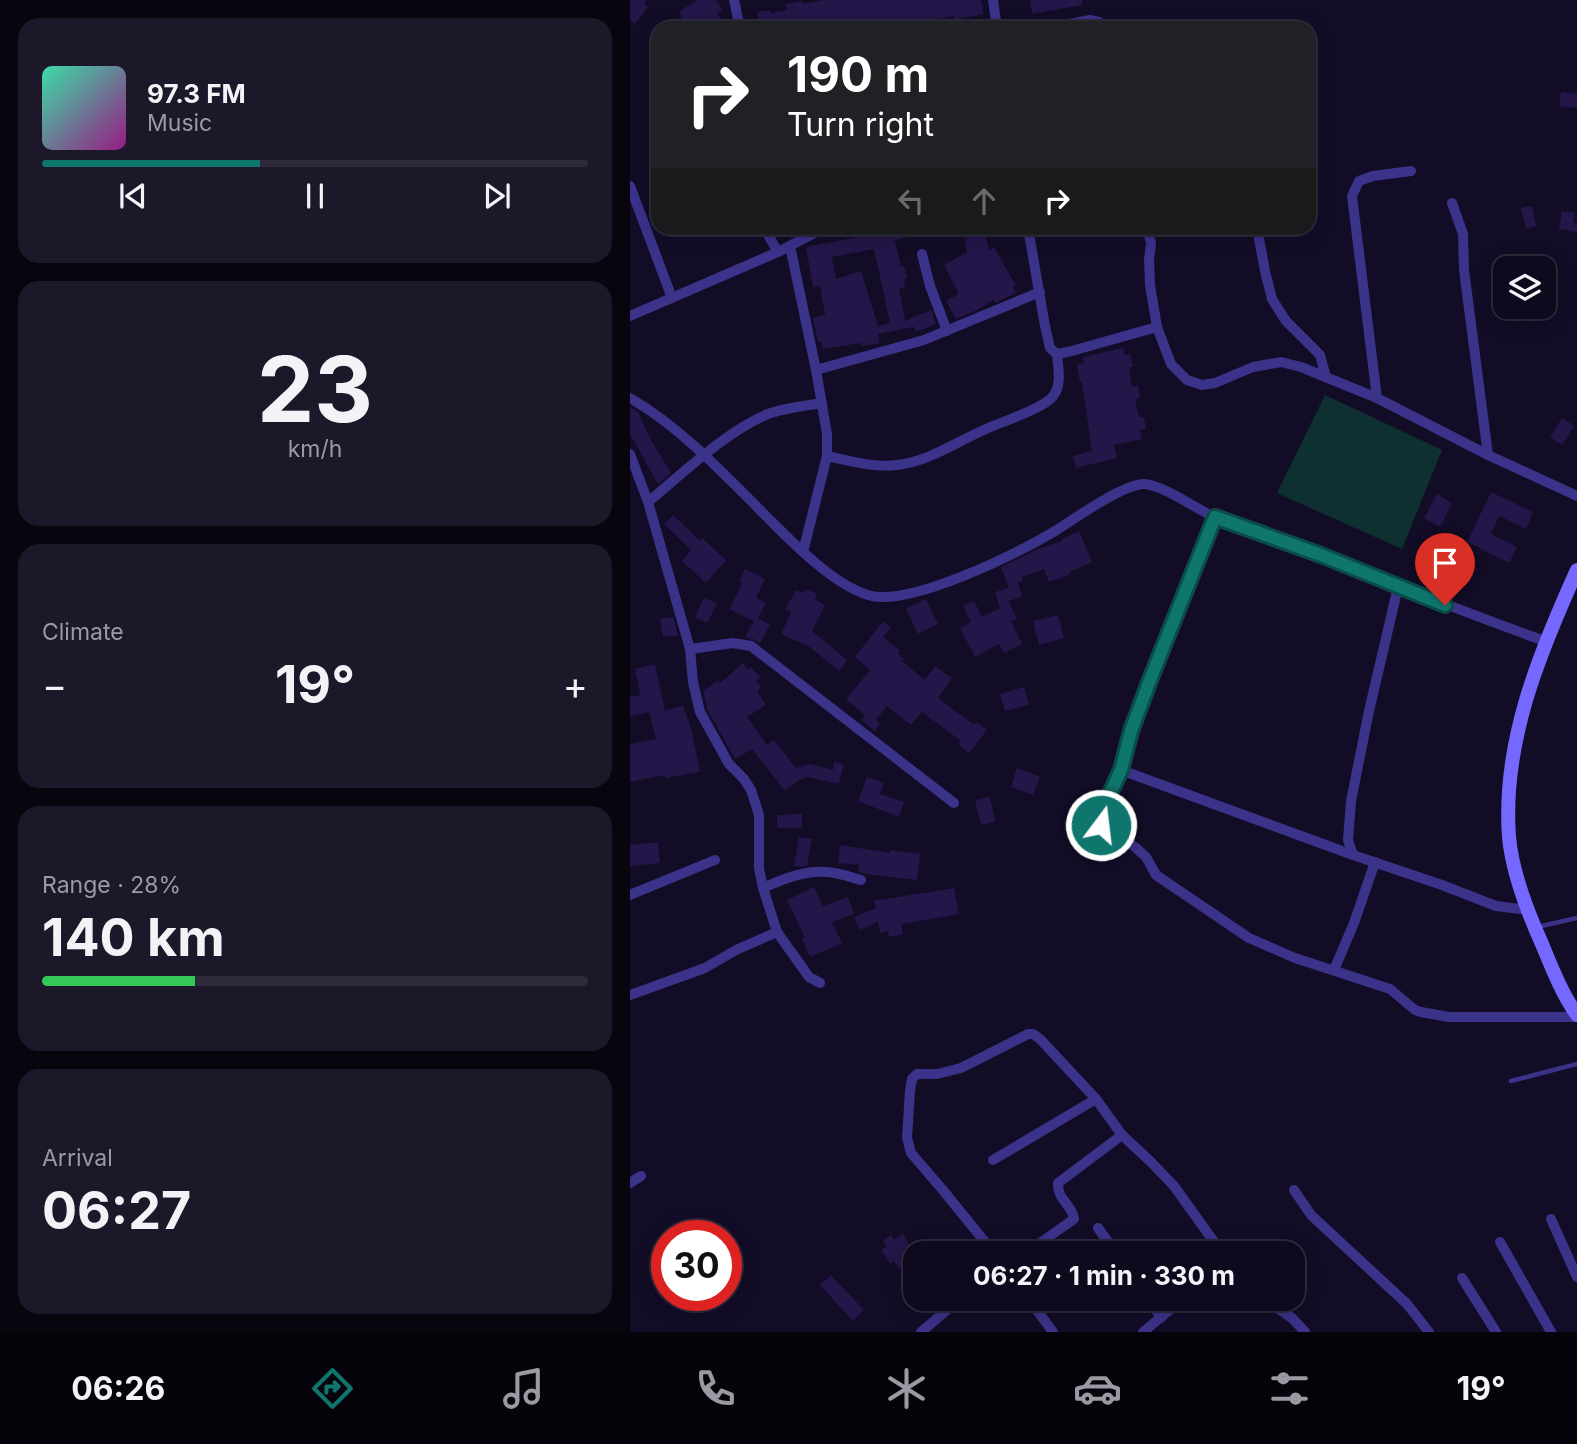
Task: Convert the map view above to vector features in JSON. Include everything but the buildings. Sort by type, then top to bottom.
[{"type":"street","points":[[734,0],[738,21]]},
{"type":"street","points":[[993,0],[996,21]]},
{"type":"street","points":[[1377,398],[1353,195],[1359,181],[1373,176],[1411,171]]},
{"type":"street","points":[[630,187],[672,298]]},
{"type":"street","points":[[1452,203],[1463,234],[1464,270],[1488,455]]},
{"type":"street","points":[[768,235],[778,252]]},
{"type":"street","points":[[630,316],[778,252],[811,235]]},
{"type":"street","points":[[827,456],[860,463],[895,466],[910,463],[1052,398],[1059,385],[1057,354],[1050,348],[1029,235]]},
{"type":"street","points":[[1149,235],[1150,285],[1157,327],[1171,364],[1186,380],[1202,385],[1215,383],[1253,366],[1281,362],[1301,367],[1377,398],[1488,455],[1577,496]]},
{"type":"street","points":[[1258,235],[1272,299],[1286,321],[1320,355],[1326,377]]},
{"type":"street","points":[[790,246],[827,433],[827,456],[803,552]]},
{"type":"street","points":[[922,254],[930,286],[947,331]]},
{"type":"street","points":[[816,370],[924,340],[1040,292]]},
{"type":"street","points":[[1057,354],[1157,327]]},
{"type":"street","points":[[630,398],[705,455],[803,552],[851,589],[871,597],[890,596],[936,586],[996,562],[1028,547],[1121,491],[1144,484],[1156,485],[1215,517],[1545,641]]},
{"type":"street","points":[[648,502],[705,455],[750,423],[768,414],[822,403]]},
{"type":"street","points":[[630,454],[648,502],[690,649],[692,682],[700,712],[729,764],[751,790],[759,815],[759,868],[762,888],[777,932],[809,976],[820,984]]},
{"type":"street","points":[[1215,517],[1131,731],[1121,770],[1102,808],[1101,825],[1135,847],[1146,857],[1157,875],[1249,938],[1295,958],[1390,989],[1415,1010],[1449,1017],[1577,1016],[1556,976],[1528,910],[1509,838],[1513,754],[1519,726],[1545,641],[1577,570]]},
{"type":"street","points":[[1353,855],[1348,840],[1351,801],[1398,587]]},
{"type":"street","points":[[690,649],[733,643],[751,646],[954,803]]},
{"type":"street","points":[[1121,770],[1496,906],[1528,910]]},
{"type":"street","points":[[630,895],[715,860]]},
{"type":"street","points":[[1334,970],[1375,862]]},
{"type":"street","points":[[762,888],[788,877],[814,871],[831,872],[861,880]]},
{"type":"street","points":[[630,995],[705,968],[736,950],[777,932]]},
{"type":"street","points":[[984,1241],[911,1153],[907,1138],[912,1079],[917,1074],[937,1074],[961,1068],[1023,1036],[1033,1034],[1096,1099],[1122,1135],[1174,1186],[1213,1241]]},
{"type":"street","points":[[993,1160],[1096,1099]]},
{"type":"street","points":[[1043,1241],[1074,1219],[1059,1195],[1058,1182],[1122,1135]]},
{"type":"street","points":[[630,1183],[641,1176]]},
{"type":"street","points":[[1294,1190],[1311,1215],[1407,1304],[1429,1332]]},
{"type":"street","points":[[1551,1220],[1577,1277]]},
{"type":"street","points":[[1098,1228],[1107,1241]]},
{"type":"street","points":[[1500,1242],[1551,1332]]},
{"type":"street","points":[[1462,1278],[1496,1332]]},
{"type":"street","points":[[921,1332],[946,1311]]},
{"type":"street","points":[[1038,1311],[1053,1332]]},
{"type":"street","points":[[1156,1311],[1161,1318]]},
{"type":"street","points":[[1143,1332],[1169,1311]]},
{"type":"street","points":[[1282,1311],[1305,1332]]},
{"type":"lane","points":[[1535,928],[1577,918]]},
{"type":"lane","points":[[1511,1081],[1577,1064]]},
{"type":"green space","points":[[1325,395],[1442,450],[1402,549],[1277,493]]},
{"type":"route","points":[[1101,825],[1102,808],[1121,770],[1131,731],[1215,517],[1321,555],[1445,605]]}]
